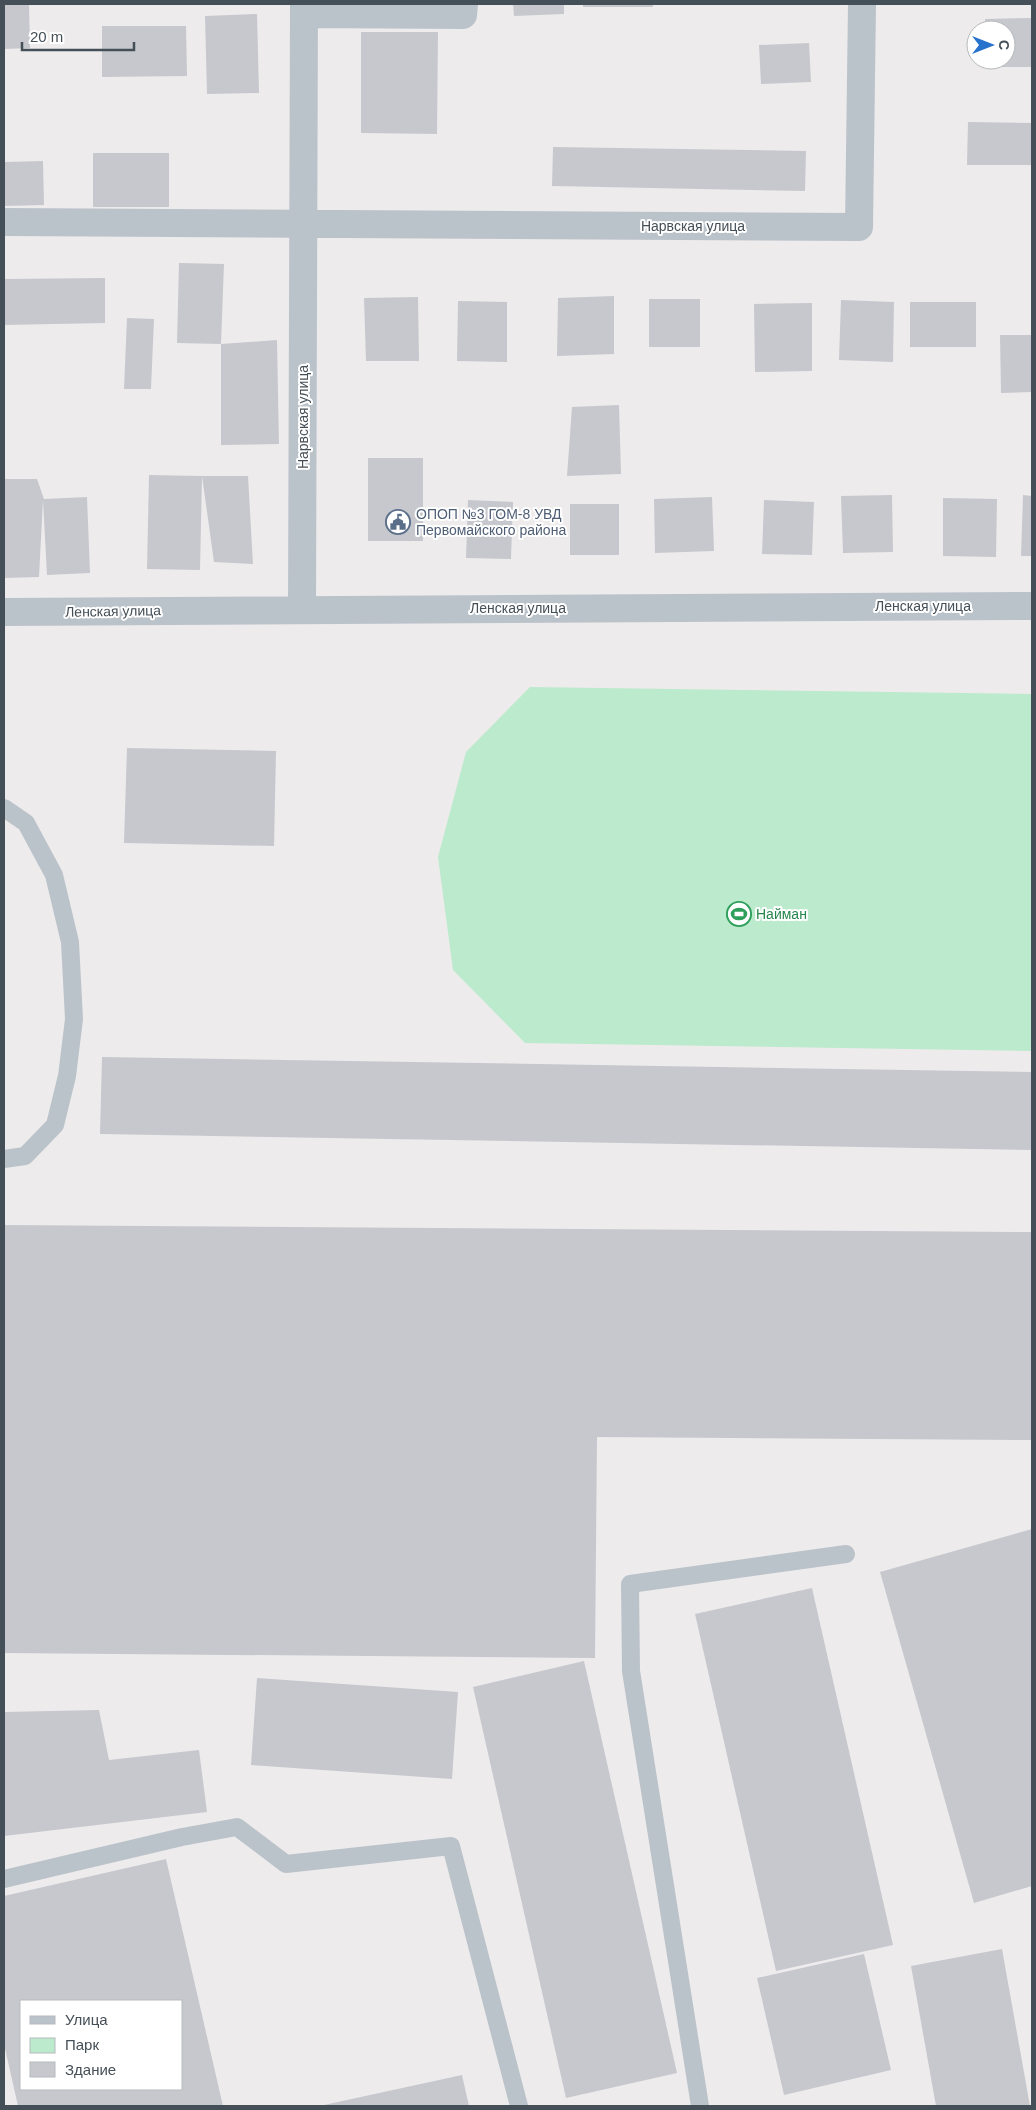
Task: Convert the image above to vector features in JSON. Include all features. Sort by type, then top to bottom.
[{"type":"street","points":[[304,9],[463,15],[464,4]]},
{"type":"street","name":"Нарвская улица","points":[[4,222],[859,227],[862,4]]},
{"type":"street","name":"Нарвская улица","points":[[302,609],[304,9]]},
{"type":"street","name":"Ленская улица","points":[[4,612],[1032,606]]},
{"type":"lane","points":[[4,808],[26,823],[54,875],[70,942],[74,1019],[67,1076],[55,1125],[25,1156],[4,1158]]},
{"type":"lane","points":[[700,2106],[631,1671],[630,1584],[846,1554]]},
{"type":"lane","points":[[4,1879],[182,1836],[237,1827],[286,1864],[451,1846],[519,2106]]},
{"type":"green space","name":"Найман","points":[[530,687],[1032,694],[1032,1051],[525,1043],[453,970],[438,857],[466,752]]},
{"type":"building","points":[[4,4],[29,4],[30,48],[4,49]]},
{"type":"building","points":[[513,4],[564,4],[564,14],[514,16]]},
{"type":"building","points":[[583,4],[653,4],[653,7],[583,7]]},
{"type":"building","points":[[257,14],[259,93],[207,94],[205,16]]},
{"type":"building","points":[[1032,18],[1032,67],[1016,67],[1016,20],[985,19]]},
{"type":"building","points":[[102,26],[186,26],[187,76],[102,77]]},
{"type":"building","points":[[361,32],[438,32],[437,134],[361,133]]},
{"type":"building","points":[[809,43],[811,82],[761,84],[759,45]]},
{"type":"building","points":[[968,122],[1032,123],[1032,165],[967,165]]},
{"type":"building","points":[[553,147],[806,151],[805,191],[552,186]]},
{"type":"building","points":[[93,153],[169,153],[169,207],[93,207]]},
{"type":"building","points":[[43,161],[44,205],[4,206],[4,162]]},
{"type":"building","points":[[179,263],[224,264],[221,344],[177,343]]},
{"type":"building","points":[[105,278],[105,323],[4,325],[4,279]]},
{"type":"building","points":[[614,296],[614,354],[557,356],[558,298]]},
{"type":"building","points":[[418,297],[419,361],[366,361],[364,298]]},
{"type":"building","points":[[649,299],[700,299],[700,347],[649,347]]},
{"type":"building","points":[[841,300],[894,302],[893,362],[839,360]]},
{"type":"building","points":[[458,301],[507,302],[507,362],[457,361]]},
{"type":"building","points":[[910,302],[976,302],[976,347],[910,347]]},
{"type":"building","points":[[812,303],[812,371],[755,372],[754,304]]},
{"type":"building","points":[[127,318],[154,319],[151,389],[124,389]]},
{"type":"building","points":[[1000,335],[1032,335],[1032,392],[1001,393]]},
{"type":"building","points":[[277,340],[279,444],[221,445],[221,344]]},
{"type":"building","points":[[619,405],[621,474],[567,476],[572,407]]},
{"type":"building","points":[[368,458],[423,458],[423,541],[368,541]]},
{"type":"building","points":[[149,475],[202,476],[200,570],[147,569]]},
{"type":"building","points":[[202,476],[248,476],[253,564],[214,562]]},
{"type":"building","points":[[4,479],[37,479],[44,499],[87,497],[90,573],[47,575],[43,500],[39,577],[4,578]]},
{"type":"building","points":[[892,495],[893,552],[843,553],[841,496]]},
{"type":"building","points":[[1023,495],[1032,496],[1032,556],[1021,556]]},
{"type":"building","points":[[712,497],[714,551],[655,553],[654,499]]},
{"type":"building","points":[[943,498],[997,499],[996,557],[943,556]]},
{"type":"building","points":[[468,500],[513,502],[511,559],[466,558]]},
{"type":"building","points":[[764,500],[814,502],[812,555],[762,554]]},
{"type":"building","points":[[570,504],[619,504],[619,555],[570,555]]},
{"type":"building","points":[[127,748],[276,751],[274,846],[124,843]]},
{"type":"building","points":[[102,1057],[1032,1072],[1032,1150],[100,1134]]},
{"type":"building","points":[[4,1225],[1032,1232],[1032,1440],[597,1437],[595,1658],[4,1653]]},
{"type":"building","points":[[1032,1529],[1032,1886],[974,1903],[880,1572]]},
{"type":"building","points":[[812,1588],[893,1945],[776,1971],[695,1614]]},
{"type":"building","points":[[584,1661],[677,2073],[566,2098],[473,1687]]},
{"type":"building","points":[[257,1678],[458,1692],[452,1779],[251,1765]]},
{"type":"building","points":[[99,1710],[109,1760],[199,1750],[207,1812],[4,1836],[4,1712]]},
{"type":"building","points":[[166,1859],[223,2106],[18,2106],[4,2044],[4,1896]]},
{"type":"building","points":[[1002,1949],[1030,2106],[936,2106],[911,1966]]},
{"type":"building","points":[[864,1954],[891,2070],[784,2095],[757,1978]]},
{"type":"building","points":[[462,2075],[469,2106],[324,2106],[324,2105]]},
{"type":"place","name":"ОПОП №3 ГОМ-8 УВД Первомайского района","points":[[398,522]]},
{"type":"place","name":"Найман","points":[[739,914]]}]
